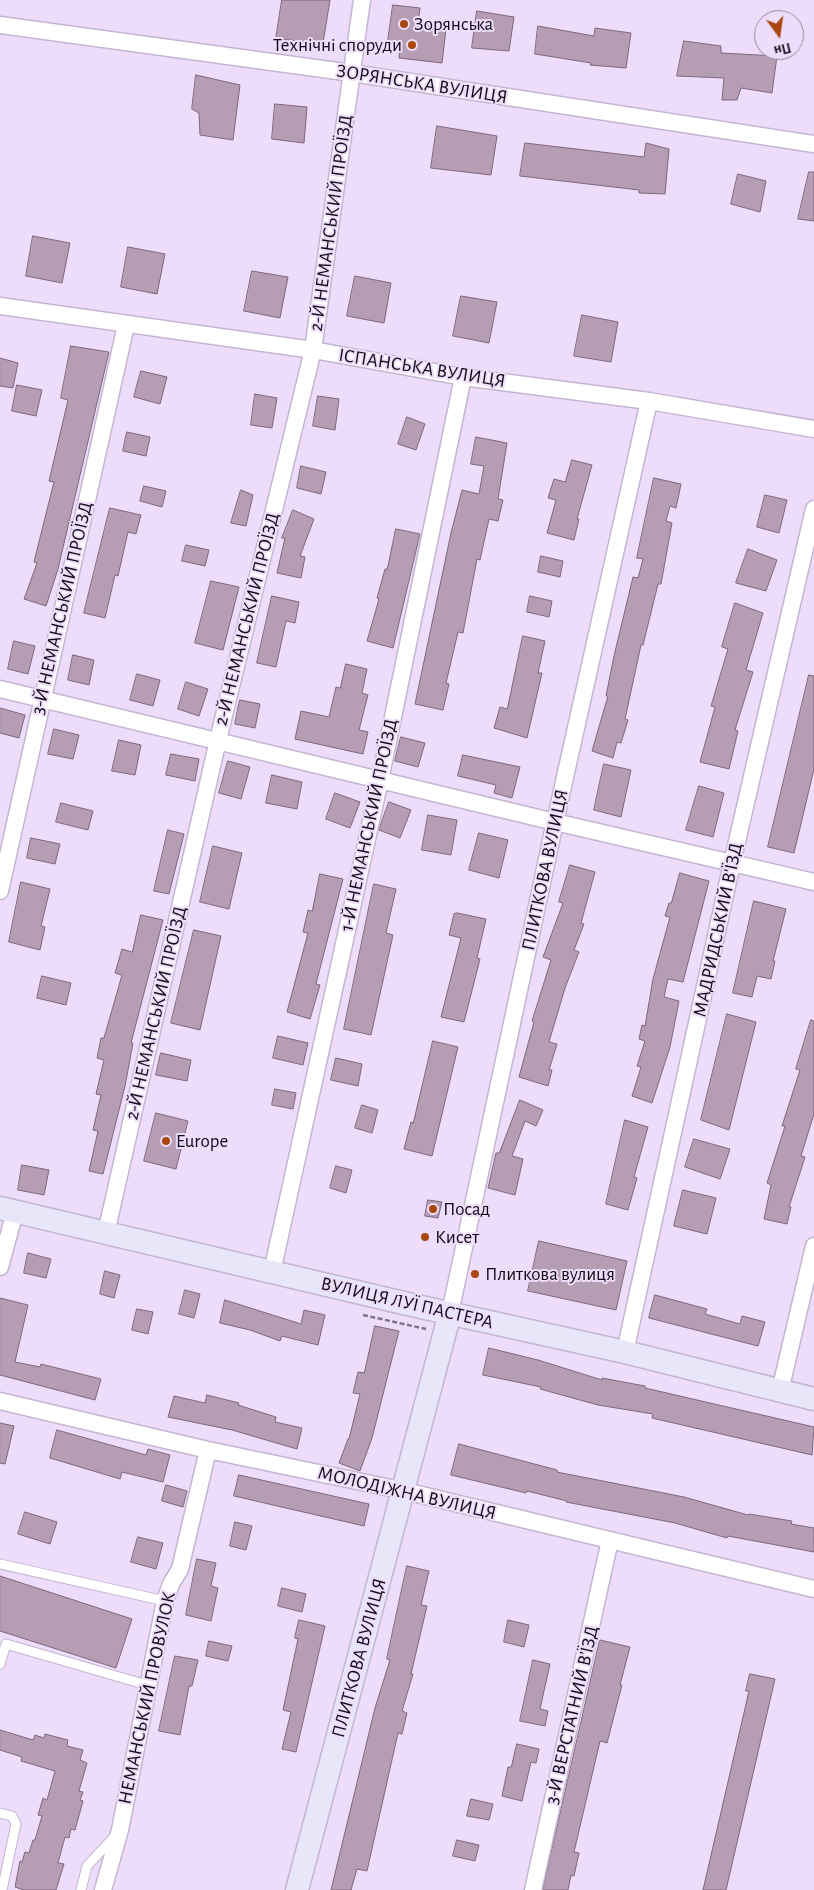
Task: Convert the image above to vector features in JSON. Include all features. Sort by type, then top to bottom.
[{"type":"street","name":"2-Й НЕМАНСЬКИЙ ПРОЇЗД","points":[[106,1233],[218,740],[313,350],[362,0]]},
{"type":"street","name":"ЗОРЯНСЬКА ВУЛИЦЯ","points":[[0,25],[352,73],[814,144]]},
{"type":"street","name":"ІСПАНСЬКА ВУЛИЦЯ","points":[[0,306],[313,350],[463,377],[649,401],[814,429]]},
{"type":"street","name":"3-Й НЕМАНСЬКИЙ ПРОЇЗД","points":[[0,891],[126,325]]},
{"type":"street","name":"1-Й НЕМАНСЬКИЙ ПРОЇЗД","points":[[272,1272],[380,780],[463,377]]},
{"type":"street","name":"ПЛИТКОВА ВУЛИЦЯ","points":[[297,1890],[405,1491],[450,1313],[555,822],[649,401]]},
{"type":"street","name":"МАДРИДСЬКИЙ В'ЇЗД","points":[[625,1352],[732,863],[814,509]]},
{"type":"street","points":[[0,689],[814,882]]},
{"type":"street","points":[[0,1267],[8,1210]]},
{"type":"street","name":"ВУЛИЦЯ ЛУЇ ПАСТЕРА","points":[[8,1210],[625,1352],[814,1399]]},
{"type":"street","points":[[780,1391],[814,1246]]},
{"type":"street","name":"МОЛОДІЖНА ВУЛИЦЯ","points":[[0,1401],[208,1450],[405,1491],[814,1589]]},
{"type":"street","name":"НЕМАНСЬКИЙ ПРОВУЛОК","points":[[103,1890],[120,1830],[165,1600],[171,1584],[180,1569],[208,1450]]},
{"type":"street","name":"3-Й ВЕРСТАТНИЙ В’ЇЗД","points":[[533,1890],[610,1540]]},
{"type":"lane","points":[[0,1564],[165,1600]]},
{"type":"lane","points":[[0,1664],[6,1644],[147,1685]]},
{"type":"lane","points":[[0,1813],[12,1816],[16,1824],[2,1890]]},
{"type":"lane","points":[[81,1890],[88,1866],[120,1830]]},
{"type":"building","points":[[282,0],[330,0],[323,43],[276,39]]},
{"type":"building","points":[[393,5],[420,8],[418,23],[446,29],[442,63],[399,58],[400,43],[388,41]]},
{"type":"building","points":[[477,11],[514,17],[509,51],[472,48]]},
{"type":"building","points":[[538,26],[594,36],[595,28],[631,33],[626,68],[590,65],[591,63],[535,54]]},
{"type":"building","points":[[684,41],[721,46],[721,53],[754,55],[754,60],[776,60],[772,93],[741,88],[737,100],[722,100],[724,78],[677,76]]},
{"type":"building","points":[[196,75],[240,85],[233,140],[200,135],[199,113],[192,109]]},
{"type":"building","points":[[275,104],[307,107],[304,143],[272,139]]},
{"type":"building","points":[[437,126],[497,136],[491,175],[431,168]]},
{"type":"building","points":[[525,143],[644,157],[646,143],[669,149],[665,194],[639,193],[639,190],[520,176]]},
{"type":"building","points":[[809,172],[814,172],[814,221],[798,219]]},
{"type":"building","points":[[738,174],[766,181],[760,212],[731,204]]},
{"type":"building","points":[[33,236],[70,243],[62,283],[26,276]]},
{"type":"building","points":[[128,247],[165,254],[157,294],[121,287]]},
{"type":"building","points":[[252,271],[288,277],[280,318],[244,311]]},
{"type":"building","points":[[355,276],[391,283],[384,323],[347,316]]},
{"type":"building","points":[[461,296],[497,302],[489,343],[453,336]]},
{"type":"building","points":[[582,315],[618,322],[611,362],[574,356]]},
{"type":"building","points":[[71,346],[109,352],[58,569],[46,606],[24,599],[37,563],[34,562],[54,482],[49,481],[68,400],[61,398]]},
{"type":"building","points":[[0,358],[18,363],[13,388],[0,386]]},
{"type":"building","points":[[141,371],[167,377],[160,404],[134,397]]},
{"type":"building","points":[[17,385],[42,390],[36,416],[12,411]]},
{"type":"building","points":[[255,394],[277,398],[272,428],[251,425]]},
{"type":"building","points":[[318,396],[339,399],[335,430],[313,426]]},
{"type":"building","points":[[407,417],[425,424],[416,450],[398,444]]},
{"type":"building","points":[[127,432],[150,437],[146,456],[123,451]]},
{"type":"building","points":[[476,437],[507,443],[498,499],[503,500],[498,521],[489,519],[480,560],[477,559],[463,633],[458,632],[446,683],[449,684],[443,710],[415,704],[451,533],[462,490],[479,494],[484,466],[471,464]]},
{"type":"building","points":[[572,460],[592,465],[577,519],[579,519],[574,540],[547,533],[556,500],[548,498],[554,479],[565,482]]},
{"type":"building","points":[[301,466],[326,472],[321,494],[297,488]]},
{"type":"building","points":[[654,478],[681,484],[676,508],[670,506],[666,521],[672,523],[661,584],[658,584],[643,645],[641,645],[625,719],[628,720],[621,743],[617,742],[613,758],[592,751],[608,696],[606,696],[614,656],[633,577],[638,578],[643,559],[637,558]]},
{"type":"building","points":[[144,486],[166,491],[162,507],[140,501]]},
{"type":"building","points":[[241,490],[253,495],[246,526],[231,523]]},
{"type":"building","points":[[765,495],[787,500],[779,533],[757,527]]},
{"type":"building","points":[[110,508],[141,515],[136,534],[128,532],[118,576],[115,575],[105,618],[84,613]]},
{"type":"building","points":[[293,510],[314,519],[300,556],[305,557],[301,578],[277,573],[285,538],[282,538]]},
{"type":"building","points":[[396,529],[420,534],[393,648],[367,641]]},
{"type":"building","points":[[186,545],[209,550],[205,566],[182,561]]},
{"type":"building","points":[[748,549],[777,560],[766,591],[736,583]]},
{"type":"building","points":[[541,556],[563,561],[560,577],[538,572]]},
{"type":"building","points":[[211,581],[239,587],[223,650],[195,643]]},
{"type":"building","points":[[272,596],[299,602],[295,623],[286,621],[276,667],[257,663]]},
{"type":"building","points":[[530,596],[552,601],[549,617],[527,612]]},
{"type":"building","points":[[735,603],[763,613],[746,670],[753,672],[735,730],[738,731],[729,769],[700,762],[715,707],[711,706],[728,649],[722,647]]},
{"type":"building","points":[[523,636],[545,641],[538,673],[542,673],[527,738],[494,728],[500,707],[507,709]]},
{"type":"building","points":[[14,641],[35,646],[28,674],[8,669]]},
{"type":"building","points":[[73,655],[94,660],[89,685],[68,680]]},
{"type":"building","points":[[346,664],[367,669],[362,693],[368,695],[359,730],[368,732],[363,754],[295,739],[301,711],[329,717],[336,687],[340,688]]},
{"type":"building","points":[[137,674],[160,680],[153,706],[130,700]]},
{"type":"building","points":[[809,675],[814,676],[814,769],[794,853],[768,847]]},
{"type":"building","points":[[186,682],[208,689],[199,716],[178,709]]},
{"type":"building","points":[[240,700],[260,704],[255,728],[235,724]]},
{"type":"building","points":[[0,708],[25,715],[19,738],[0,733]]},
{"type":"building","points":[[54,729],[79,735],[73,759],[48,754]]},
{"type":"building","points":[[401,737],[425,743],[418,767],[395,761]]},
{"type":"building","points":[[119,740],[141,745],[135,775],[112,771]]},
{"type":"building","points":[[171,754],[199,759],[195,781],[166,775]]},
{"type":"building","points":[[463,755],[520,767],[512,798],[494,793],[496,785],[458,776]]},
{"type":"building","points":[[228,761],[250,767],[241,799],[219,793]]},
{"type":"building","points":[[604,764],[631,770],[621,817],[594,810]]},
{"type":"building","points":[[272,775],[302,782],[297,809],[266,803]]},
{"type":"building","points":[[699,786],[724,793],[713,837],[686,830]]},
{"type":"building","points":[[335,793],[360,802],[350,828],[326,819]]},
{"type":"building","points":[[389,802],[411,810],[400,838],[379,830]]},
{"type":"building","points":[[61,803],[93,811],[88,830],[56,822]]},
{"type":"building","points":[[428,815],[457,820],[451,855],[422,850]]},
{"type":"building","points":[[168,830],[184,834],[169,894],[154,891]]},
{"type":"building","points":[[479,833],[508,840],[499,878],[469,870]]},
{"type":"building","points":[[31,838],[60,844],[55,864],[27,858]]},
{"type":"building","points":[[213,846],[242,853],[229,909],[200,902]]},
{"type":"building","points":[[570,865],[595,872],[581,923],[584,924],[574,950],[579,952],[565,988],[549,1042],[557,1044],[549,1070],[552,1070],[548,1086],[519,1077],[534,1022],[532,1021],[551,960],[543,957],[563,903],[559,902]]},
{"type":"building","points":[[680,873],[709,881],[683,982],[668,979],[664,997],[679,1001],[670,1047],[652,1103],[632,1096],[641,1067],[637,1066],[645,1041],[639,1039],[642,1025],[645,1026],[653,979],[670,917],[665,916]]},
{"type":"building","points":[[320,874],[343,879],[316,984],[320,985],[310,1019],[287,1012],[308,933],[303,932],[308,910],[312,911]]},
{"type":"building","points":[[21,882],[50,889],[41,926],[45,927],[40,950],[9,942]]},
{"type":"building","points":[[374,884],[396,889],[386,933],[393,935],[371,1035],[344,1029]]},
{"type":"building","points":[[754,901],[786,909],[773,961],[775,961],[771,979],[757,976],[752,997],[733,993]]},
{"type":"building","points":[[454,914],[486,919],[477,958],[480,959],[464,1022],[441,1017],[461,938],[449,935]]},
{"type":"building","points":[[141,915],[163,920],[131,1043],[133,1043],[125,1086],[103,1174],[89,1171],[98,1131],[93,1130],[101,1095],[96,1094],[104,1060],[97,1058],[101,1038],[104,1038],[122,975],[115,973],[122,949],[132,952]]},
{"type":"building","points":[[194,930],[221,936],[200,1030],[171,1023]]},
{"type":"building","points":[[42,976],[71,983],[66,1005],[37,998]]},
{"type":"building","points":[[727,1014],[756,1022],[729,1130],[701,1120]]},
{"type":"building","points":[[811,1020],[814,1021],[814,1114],[801,1156],[805,1157],[789,1207],[791,1207],[787,1224],[764,1219],[771,1185],[767,1183],[785,1126],[782,1126],[800,1070],[796,1069]]},
{"type":"building","points":[[278,1036],[308,1043],[303,1065],[273,1058]]},
{"type":"building","points":[[433,1041],[458,1047],[432,1156],[404,1149],[411,1122],[413,1123]]},
{"type":"building","points":[[161,1053],[191,1060],[187,1081],[156,1075]]},
{"type":"building","points":[[336,1058],[362,1064],[358,1086],[331,1080]]},
{"type":"building","points":[[275,1089],[296,1093],[293,1109],[272,1105]]},
{"type":"building","points":[[520,1100],[543,1110],[536,1126],[525,1121],[512,1156],[523,1159],[515,1195],[488,1188],[496,1153],[499,1153]]},
{"type":"building","points":[[362,1105],[378,1110],[372,1133],[355,1128]]},
{"type":"building","name":"Europe","points":[[156,1113],[188,1121],[176,1169],[144,1161]]},
{"type":"building","points":[[625,1120],[648,1127],[634,1177],[637,1178],[628,1210],[606,1204]]},
{"type":"building","points":[[694,1139],[730,1149],[720,1179],[685,1167]]},
{"type":"building","points":[[22,1165],[49,1170],[44,1195],[18,1190]]},
{"type":"building","points":[[336,1166],[352,1170],[346,1193],[330,1188]]},
{"type":"building","points":[[683,1190],[716,1198],[707,1234],[674,1226]]},
{"type":"building","name":"Посад","points":[[428,1200],[442,1202],[438,1218],[425,1216]]},
{"type":"building","points":[[539,1241],[627,1261],[616,1310],[528,1291]]},
{"type":"building","points":[[28,1253],[51,1259],[46,1278],[24,1273]]},
{"type":"building","points":[[105,1271],[120,1275],[114,1298],[100,1294]]},
{"type":"building","points":[[185,1290],[200,1294],[194,1318],[179,1314]]},
{"type":"building","points":[[655,1295],[707,1309],[705,1314],[740,1324],[742,1316],[765,1322],[758,1346],[649,1318]]},
{"type":"building","points":[[0,1298],[28,1305],[15,1362],[40,1367],[41,1364],[101,1379],[95,1400],[0,1375]]},
{"type":"building","points":[[225,1300],[301,1324],[304,1310],[325,1315],[318,1345],[282,1336],[280,1341],[250,1330],[220,1323]]},
{"type":"building","points":[[137,1309],[153,1312],[148,1334],[132,1330]]},
{"type":"building","points":[[375,1326],[399,1331],[372,1438],[360,1471],[339,1463],[349,1439],[360,1394],[353,1393],[358,1372],[364,1373]]},
{"type":"building","points":[[489,1348],[538,1360],[602,1380],[602,1378],[645,1386],[645,1388],[814,1427],[812,1455],[652,1418],[653,1414],[598,1405],[540,1389],[541,1387],[483,1375]]},
{"type":"building","points":[[207,1395],[239,1403],[238,1405],[276,1417],[275,1422],[302,1428],[297,1449],[232,1430],[168,1417],[174,1396],[205,1403]]},
{"type":"building","points":[[0,1423],[14,1426],[5,1464],[0,1463]]},
{"type":"building","points":[[57,1430],[146,1455],[148,1449],[170,1455],[163,1482],[122,1472],[120,1479],[50,1458]]},
{"type":"building","points":[[459,1444],[557,1470],[557,1472],[684,1497],[748,1515],[792,1521],[791,1524],[814,1528],[814,1552],[728,1536],[727,1538],[675,1523],[566,1502],[527,1491],[526,1493],[451,1475]]},
{"type":"building","points":[[239,1475],[369,1504],[364,1526],[234,1496]]},
{"type":"building","points":[[166,1485],[187,1491],[183,1507],[162,1501]]},
{"type":"building","points":[[25,1512],[57,1522],[50,1544],[18,1534]]},
{"type":"building","points":[[235,1522],[252,1526],[246,1550],[230,1546]]},
{"type":"building","points":[[138,1537],[163,1543],[156,1569],[131,1562]]},
{"type":"building","points":[[197,1559],[216,1563],[211,1586],[218,1588],[211,1621],[186,1615]]},
{"type":"building","points":[[407,1566],[429,1571],[421,1605],[427,1606],[411,1674],[413,1674],[402,1711],[407,1713],[402,1734],[398,1733],[367,1871],[357,1869],[351,1890],[331,1890],[375,1708],[390,1660],[387,1659]]},
{"type":"building","points":[[0,1576],[132,1619],[116,1668],[0,1631]]},
{"type":"building","points":[[282,1588],[306,1594],[302,1612],[278,1606]]},
{"type":"building","points":[[299,1620],[325,1626],[296,1752],[282,1749],[291,1712],[283,1710],[298,1639],[295,1638]]},
{"type":"building","points":[[508,1620],[529,1625],[524,1647],[504,1642]]},
{"type":"building","points":[[600,1640],[630,1647],[620,1685],[622,1685],[607,1743],[600,1741],[574,1852],[579,1853],[574,1876],[571,1875],[568,1890],[543,1890]]},
{"type":"building","points":[[209,1641],[232,1646],[228,1661],[206,1656]]},
{"type":"building","points":[[175,1656],[198,1660],[192,1686],[189,1686],[180,1735],[159,1731]]},
{"type":"building","points":[[533,1660],[550,1664],[540,1709],[548,1711],[545,1726],[520,1721]]},
{"type":"building","points":[[750,1674],[775,1679],[726,1890],[703,1890],[749,1691],[746,1691]]},
{"type":"building","points":[[0,1730],[33,1740],[35,1735],[44,1738],[45,1734],[68,1740],[67,1746],[83,1750],[80,1760],[87,1763],[79,1791],[83,1792],[80,1800],[83,1801],[75,1830],[71,1829],[69,1838],[65,1837],[58,1863],[64,1864],[56,1890],[24,1890],[15,1887],[20,1861],[22,1862],[25,1852],[29,1853],[33,1840],[35,1840],[42,1816],[38,1815],[43,1798],[47,1800],[55,1771],[21,1761],[22,1757],[0,1750]]},
{"type":"building","points":[[517,1744],[539,1749],[536,1763],[531,1762],[522,1801],[502,1796],[508,1767],[511,1767]]},
{"type":"building","points":[[471,1799],[493,1804],[489,1820],[467,1816]]},
{"type":"building","points":[[457,1840],[479,1845],[475,1861],[453,1856]]},
{"type":"place","name":"Зорянська","points":[[404,24]]},
{"type":"place","name":"Технічні споруди","points":[[412,45]]},
{"type":"place","name":"Europe","points":[[166,1141]]},
{"type":"place","name":"Посад","points":[[433,1209]]},
{"type":"place","name":"Кисет","points":[[425,1237]]},
{"type":"place","name":"Плиткова вулиця","points":[[475,1274]]}]
